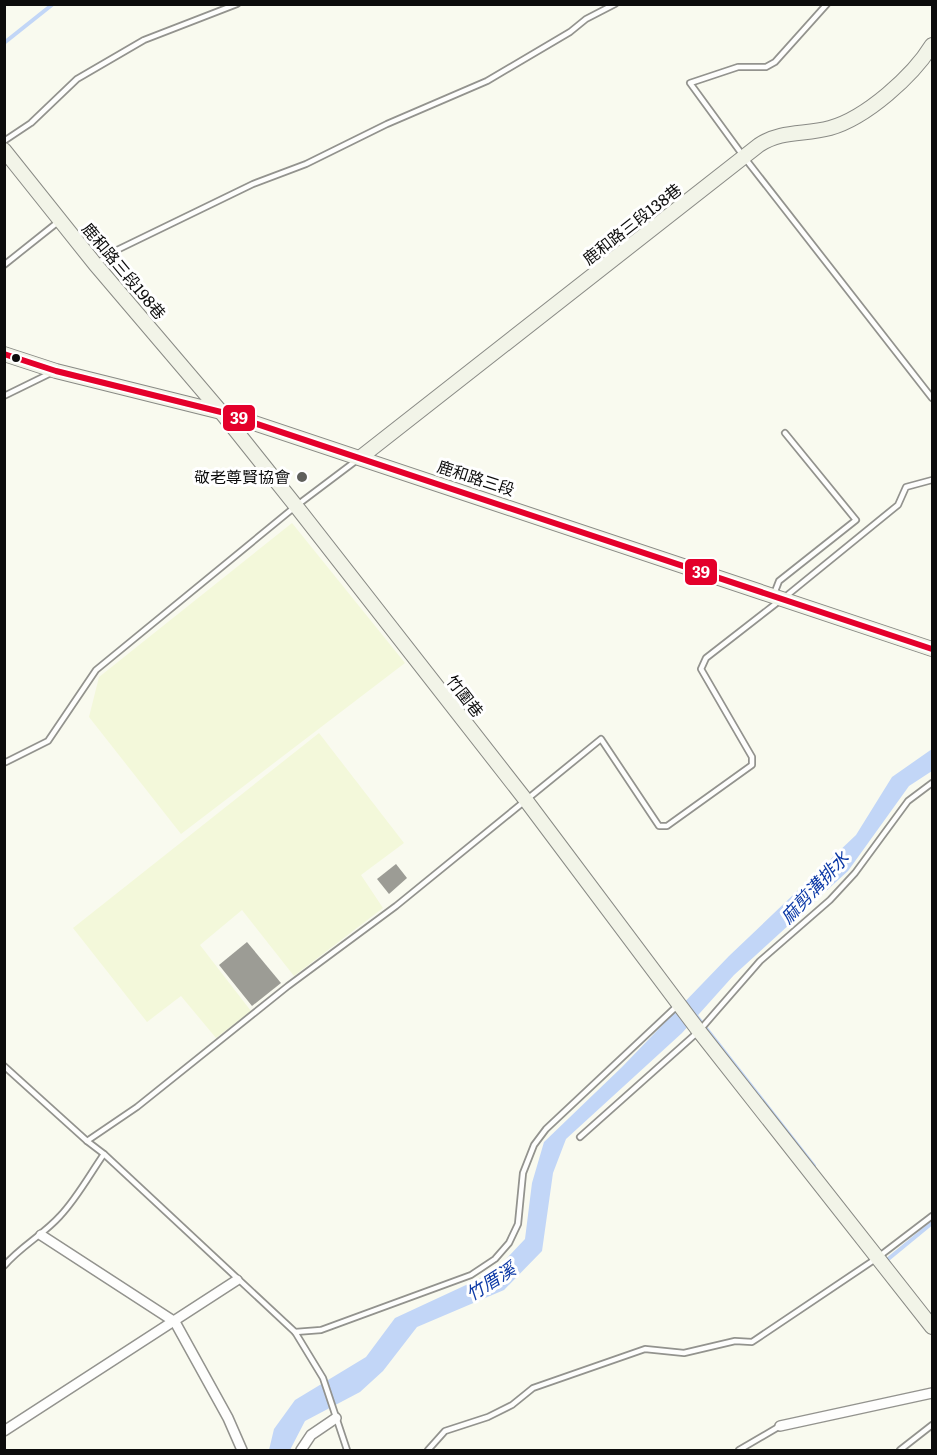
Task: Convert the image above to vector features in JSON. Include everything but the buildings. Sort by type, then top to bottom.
[{"type":"street","name":"鹿和路三段138巷","points":[[362,457],[768,139],[781,134],[830,128],[859,114],[883,97],[918,66],[933,45]]},
{"type":"street","name":"鹿和路三段198巷","points":[[4,150],[95,264],[221,411]]},
{"type":"street","name":"鹿和路三段","points":[[4,354],[56,371],[221,411],[933,649]]},
{"type":"street","name":"竹圍巷","points":[[221,411],[525,800],[699,1031],[933,1327]]},
{"type":"street","points":[[40,1235],[175,1322],[228,1418],[242,1450]]},
{"type":"street","points":[[4,1431],[237,1280]]},
{"type":"street","points":[[780,1426],[933,1393]]},
{"type":"street","points":[[301,1450],[311,1435],[336,1418]]},
{"type":"lane","points":[[4,141],[31,123],[77,79],[144,40],[237,4]]},
{"type":"lane","points":[[95,264],[117,249],[253,184],[306,164],[387,124],[487,81],[560,38],[586,19],[615,4]]},
{"type":"lane","points":[[827,4],[786,53],[775,62],[766,66],[738,67],[690,83],[744,157],[933,398]]},
{"type":"lane","points":[[4,265],[60,221]]},
{"type":"lane","points":[[4,396],[56,371]]},
{"type":"lane","points":[[779,596],[779,581],[856,520],[785,433]]},
{"type":"lane","points":[[4,763],[48,741],[96,670],[296,506],[362,457]]},
{"type":"lane","points":[[87,1142],[137,1107],[288,986],[396,906],[602,739],[659,826],[667,826],[752,765],[752,757],[701,669],[706,658],[779,596],[898,505],[906,487],[933,480]]},
{"type":"lane","points":[[580,1137],[699,1031],[760,961],[830,900],[855,873],[908,801],[933,783]]},
{"type":"lane","points":[[295,1332],[321,1330],[471,1275],[495,1259],[509,1243],[518,1224],[523,1173],[534,1145],[546,1129],[679,1004]]},
{"type":"lane","points":[[4,1066],[87,1142],[104,1154],[295,1332],[323,1378],[347,1450]]},
{"type":"lane","points":[[4,1266],[19,1249],[40,1235],[62,1214],[104,1154]]},
{"type":"lane","points":[[428,1450],[445,1431],[488,1417],[512,1405],[533,1388],[645,1349],[684,1353],[735,1341],[752,1342],[877,1258],[933,1216]]},
{"type":"lane","points":[[900,1450],[933,1425]]},
{"type":"lane","points":[[739,1450],[780,1426]]},
{"type":"green space","points":[[292,523],[405,663],[181,834],[89,717],[99,677]]},
{"type":"green space","points":[[319,733],[404,843],[361,875],[383,908],[294,976],[242,910],[200,945],[251,1011],[216,1038],[181,996],[147,1022],[73,928]]},
{"type":"water","points":[[932,749],[932,771],[909,786],[848,871],[734,975],[682,1033],[566,1139],[553,1173],[542,1251],[504,1290],[417,1327],[383,1371],[360,1392],[305,1421],[290,1450],[269,1450],[274,1429],[295,1400],[366,1357],[395,1318],[494,1272],[525,1239],[532,1183],[544,1142],[622,1067],[729,956],[856,835],[892,777]]},
{"type":"waterway","points":[[4,43],[53,4]]},
{"type":"waterway","points":[[694,1013],[814,1166]]},
{"type":"waterway","points":[[887,1260],[932,1223]]},
{"type":"transit line","name":"39","points":[[4,354],[56,371],[221,412],[932,649]]},
{"type":"place","name":"敬老尊賢協會","points":[[302,477]]},
{"type":"water label","name":"麻剪溝排水","points":[[815,888]]},
{"type":"water label","name":"竹厝溪","points":[[491,1282]]}]
